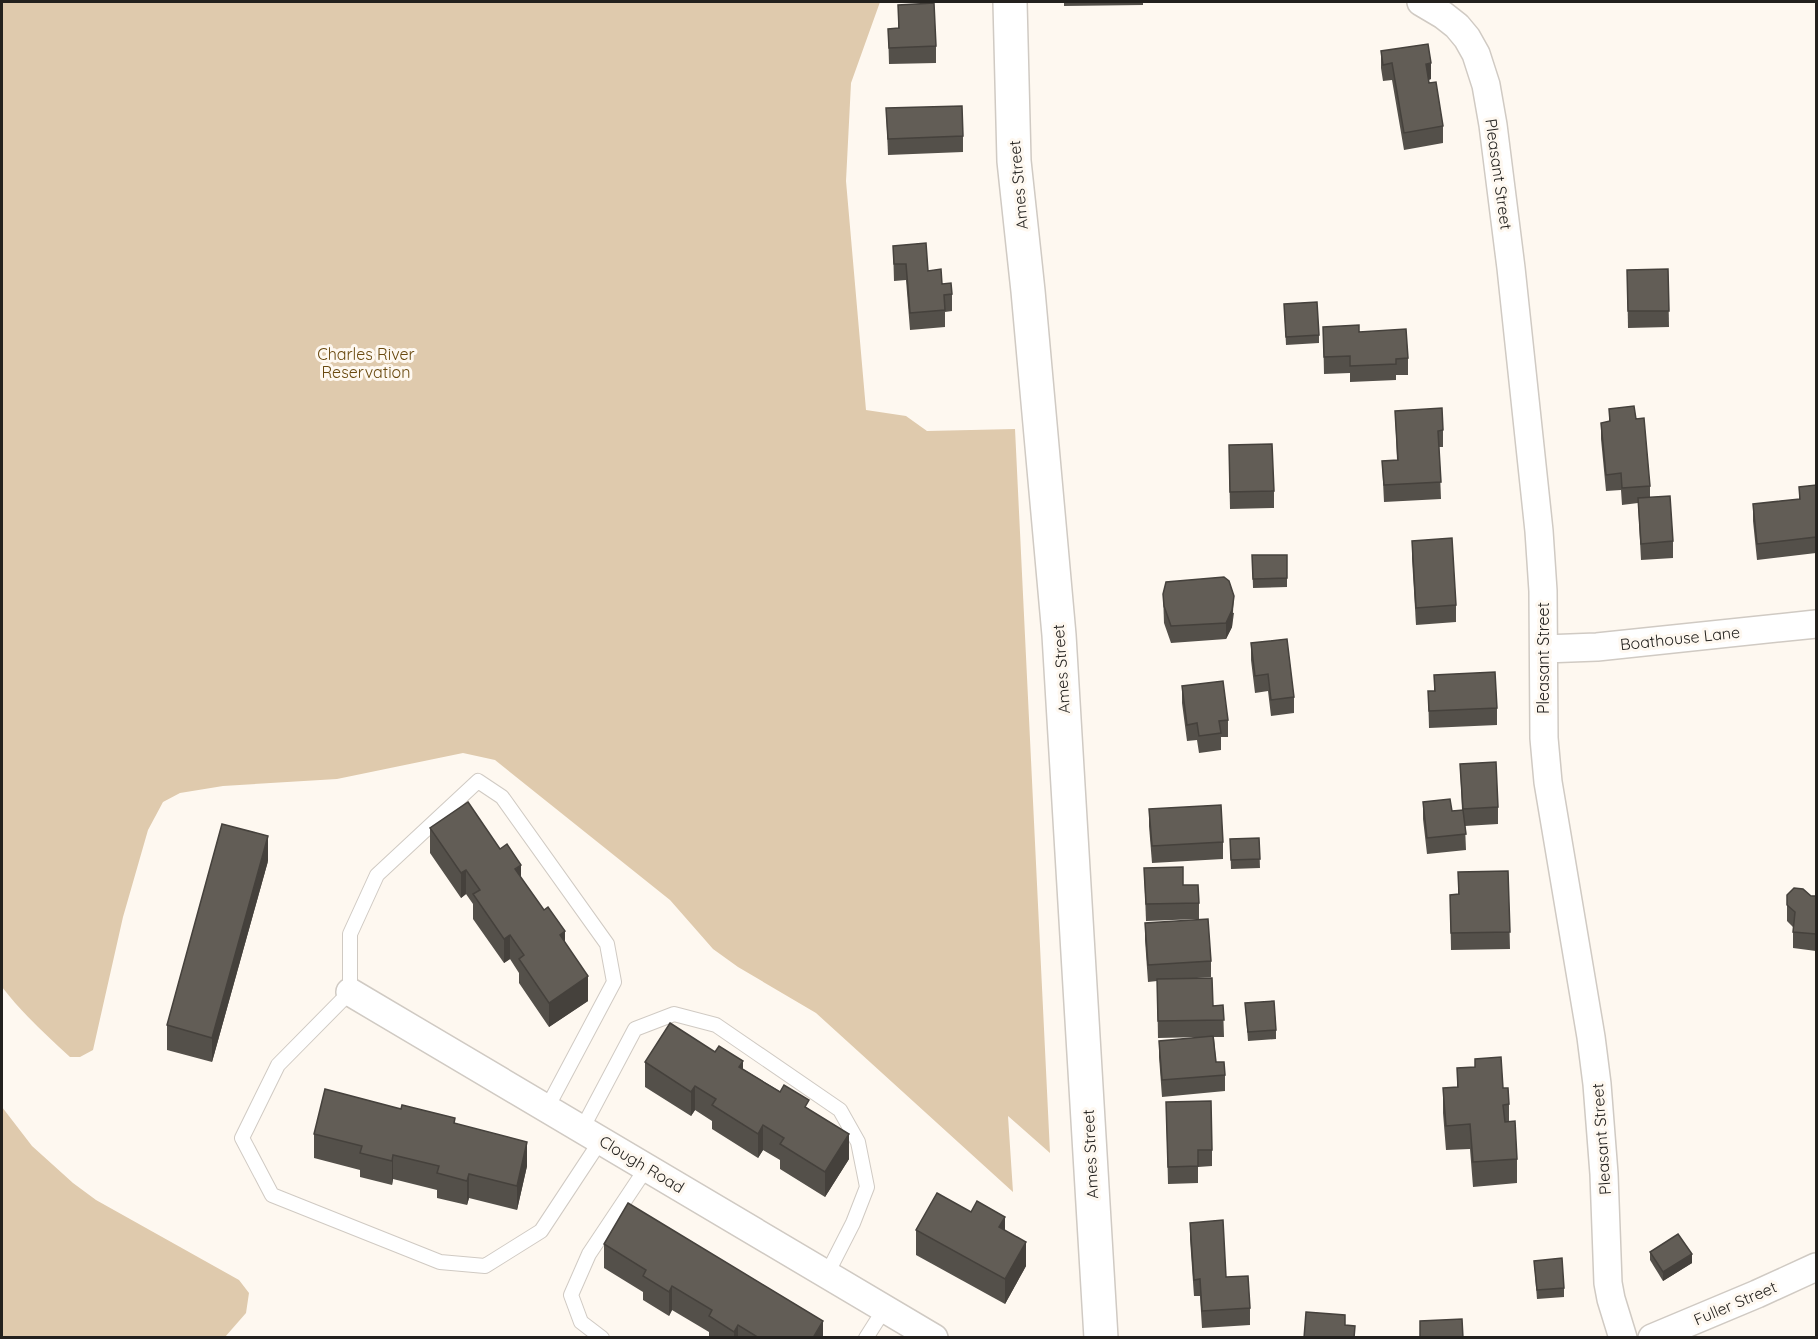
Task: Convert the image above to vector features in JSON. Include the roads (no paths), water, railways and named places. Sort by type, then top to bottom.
[{"type":"street","name":"Ames Street","points":[[1010,2],[1014,161],[1059,635],[1101,1338]]},
{"type":"street","name":"Pleasant Street","points":[[1421,2],[1443,15],[1467,38],[1476,54],[1486,85],[1493,125],[1511,267],[1539,531],[1543,591],[1544,738],[1548,782],[1591,1037],[1601,1131],[1608,1283],[1623,1338]]},
{"type":"street","name":"Boathouse Lane","points":[[1544,649],[1597,647],[1816,624]]},
{"type":"street","name":"Clough Road","points":[[350,992],[934,1338]]},
{"type":"street","name":"Fuller Street","points":[[1652,1338],[1816,1267]]},
{"type":"lane","points":[[547,1108],[614,982],[607,944],[502,797],[478,781],[377,875],[350,934],[350,992],[278,1065],[242,1138],[272,1195],[440,1262],[485,1266],[541,1231],[591,1134],[635,1029],[674,1014],[716,1025],[840,1110],[858,1142],[867,1186],[853,1223],[827,1274]]},
{"type":"lane","points":[[602,1338],[581,1322],[571,1295],[589,1254],[647,1167]]},
{"type":"lane","points":[[866,1338],[885,1308]]},
{"type":"park label","name":"Charles River Reservation","points":[[366,363]]}]
